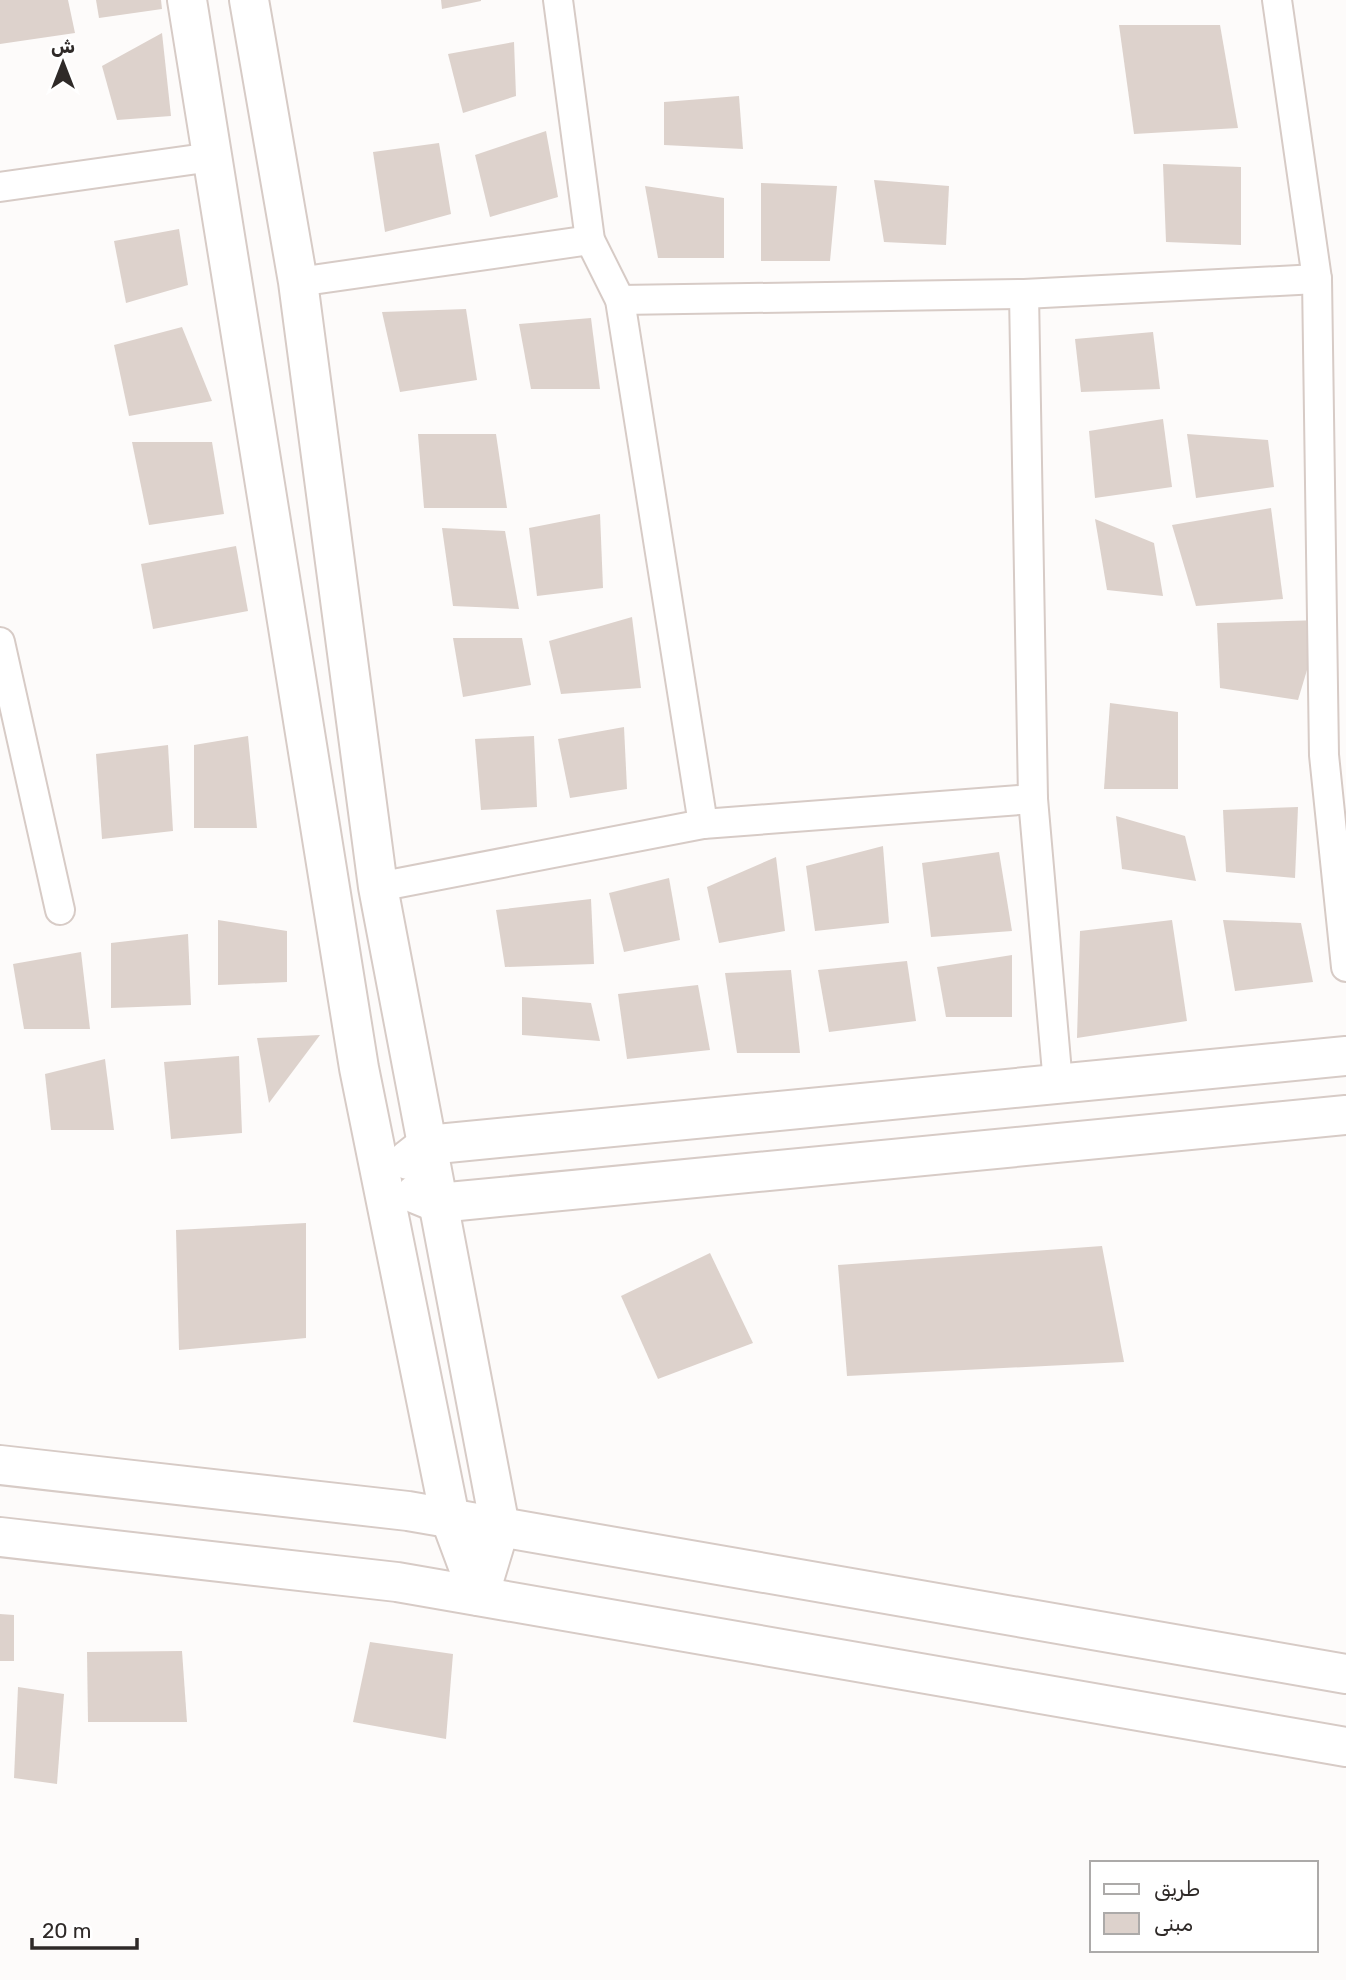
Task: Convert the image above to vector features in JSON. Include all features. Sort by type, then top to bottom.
[{"type":"street","points":[[187,0],[359,1068],[450,1518],[478,1596]]},
{"type":"street","points":[[249,0],[298,282],[378,887],[500,1527],[478,1596]]},
{"type":"street","points":[[558,0],[590,240],[620,300],[703,824]]},
{"type":"street","points":[[1277,0],[1317,279],[1346,967]]},
{"type":"street","points":[[0,187],[212,158]]},
{"type":"street","points":[[298,282],[590,240]]},
{"type":"street","points":[[620,300],[1024,294],[1317,279]]},
{"type":"street","points":[[1024,294],[1033,799],[1058,1084]]},
{"type":"street","points":[[0,642],[60,911]]},
{"type":"street","points":[[378,887],[703,824],[1033,799]]},
{"type":"street","points":[[382,1180],[427,1145],[1346,1056]]},
{"type":"street","points":[[382,1180],[439,1203],[1346,1115]]},
{"type":"street","points":[[0,1465],[408,1511],[1346,1674]]},
{"type":"street","points":[[0,1537],[397,1583],[1346,1747]]},
{"type":"building","points":[[0,0],[68,0],[75,33],[0,44]]},
{"type":"building","points":[[96,0],[161,0],[162,9],[99,18]]},
{"type":"building","points":[[441,0],[481,0],[481,1],[442,9]]},
{"type":"building","points":[[1119,25],[1220,25],[1238,128],[1134,134]]},
{"type":"building","points":[[162,33],[171,116],[117,120],[102,66]]},
{"type":"building","points":[[514,42],[516,96],[463,113],[448,54]]},
{"type":"building","points":[[739,96],[743,149],[664,145],[664,102]]},
{"type":"building","points":[[546,131],[558,197],[490,217],[475,155]]},
{"type":"building","points":[[439,143],[451,214],[385,232],[373,152]]},
{"type":"building","points":[[1163,164],[1241,167],[1241,245],[1166,242]]},
{"type":"building","points":[[874,180],[949,186],[946,245],[884,242]]},
{"type":"building","points":[[761,183],[837,186],[830,261],[761,261]]},
{"type":"building","points":[[645,186],[724,198],[724,258],[658,258]]},
{"type":"building","points":[[179,229],[188,285],[126,303],[114,241]]},
{"type":"building","points":[[466,309],[477,380],[400,392],[382,312]]},
{"type":"building","points":[[591,318],[600,389],[531,389],[519,324]]},
{"type":"building","points":[[182,327],[212,401],[129,416],[114,345]]},
{"type":"building","points":[[1153,332],[1160,389],[1081,392],[1075,339]]},
{"type":"building","points":[[1163,419],[1172,487],[1095,498],[1089,431]]},
{"type":"building","points":[[418,434],[496,434],[507,508],[424,508]]},
{"type":"building","points":[[1187,434],[1268,440],[1274,487],[1196,498]]},
{"type":"building","points":[[132,442],[212,442],[224,514],[149,525]]},
{"type":"building","points":[[1271,508],[1283,599],[1196,606],[1172,525]]},
{"type":"building","points":[[600,514],[603,588],[537,596],[529,528]]},
{"type":"building","points":[[1095,519],[1154,543],[1163,596],[1107,590]]},
{"type":"building","points":[[442,528],[505,531],[519,609],[453,606]]},
{"type":"building","points":[[236,546],[248,611],[153,629],[141,564]]},
{"type":"building","points":[[632,617],[641,688],[561,694],[549,641]]},
{"type":"building","points":[[1322,620],[1298,700],[1220,688],[1217,623]]},
{"type":"building","points":[[453,638],[522,638],[531,685],[463,697]]},
{"type":"building","points":[[1110,703],[1178,712],[1178,789],[1104,789]]},
{"type":"building","points":[[624,727],[627,789],[570,798],[558,739]]},
{"type":"building","points":[[248,736],[257,828],[194,828],[194,745]]},
{"type":"building","points":[[534,736],[537,807],[481,810],[475,739]]},
{"type":"building","points":[[168,745],[173,831],[102,839],[96,754]]},
{"type":"building","points":[[1298,807],[1295,878],[1226,872],[1223,810]]},
{"type":"building","points":[[1116,816],[1185,836],[1196,881],[1122,869]]},
{"type":"building","points":[[883,846],[889,923],[815,931],[806,866]]},
{"type":"building","points":[[999,852],[1012,931],[931,937],[922,863]]},
{"type":"building","points":[[776,857],[785,931],[719,943],[707,887]]},
{"type":"building","points":[[669,878],[680,940],[624,952],[609,893]]},
{"type":"building","points":[[591,899],[594,964],[505,967],[496,910]]},
{"type":"building","points":[[218,920],[287,931],[287,982],[218,985]]},
{"type":"building","points":[[1172,920],[1187,1021],[1077,1038],[1080,931]]},
{"type":"building","points":[[1223,920],[1301,923],[1313,982],[1235,991]]},
{"type":"building","points":[[188,934],[191,1005],[111,1008],[111,943]]},
{"type":"building","points":[[81,952],[90,1029],[24,1029],[13,964]]},
{"type":"building","points":[[1012,955],[1012,1017],[946,1017],[937,967]]},
{"type":"building","points":[[907,961],[916,1021],[829,1032],[818,970]]},
{"type":"building","points":[[791,970],[800,1053],[737,1053],[725,973]]},
{"type":"building","points":[[698,985],[710,1050],[627,1059],[618,994]]},
{"type":"building","points":[[522,997],[591,1003],[600,1041],[522,1035]]},
{"type":"building","points":[[320,1035],[269,1103],[257,1038]]},
{"type":"building","points":[[239,1056],[242,1133],[171,1139],[164,1062]]},
{"type":"building","points":[[105,1059],[114,1130],[51,1130],[45,1074]]},
{"type":"building","points":[[306,1223],[306,1338],[179,1350],[176,1230]]},
{"type":"building","points":[[1102,1246],[1124,1362],[847,1376],[838,1265]]},
{"type":"building","points":[[710,1253],[753,1343],[658,1379],[621,1296]]},
{"type":"building","points":[[0,1614],[14,1615],[14,1661],[0,1661]]},
{"type":"building","points":[[370,1642],[453,1654],[446,1739],[353,1722]]},
{"type":"building","points":[[182,1651],[187,1722],[88,1722],[87,1652]]},
{"type":"building","points":[[18,1687],[64,1694],[57,1784],[14,1778]]}]
